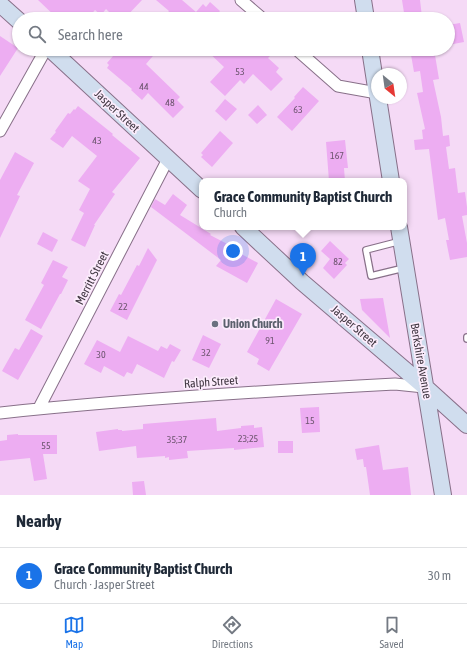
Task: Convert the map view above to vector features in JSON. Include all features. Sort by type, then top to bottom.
[{"type":"main road","points":[[363,0],[365,12]]},
{"type":"main road","points":[[0,4],[12,15]]},
{"type":"main road","name":"Jasper Street","points":[[58,56],[199,187]]},
{"type":"main road","points":[[371,56],[373,68]]},
{"type":"main road","points":[[379,104],[391,178]]},
{"type":"main road","name":"Jasper Street","points":[[246,230],[302,282],[425,387],[467,425]]},
{"type":"main road","name":"Berkshire Avenue","points":[[400,234],[443,495]]},
{"type":"street","points":[[241,0],[255,12]]},
{"type":"street","points":[[0,131],[42,56]]},
{"type":"street","points":[[304,56],[338,86],[371,92]]},
{"type":"street","name":"Merritt Street","points":[[39,408],[168,159]]},
{"type":"street","name":"Ralph Street","points":[[0,413],[39,408],[201,395],[395,384],[425,387]]},
{"type":"lane","points":[[400,234],[366,250],[371,276],[405,268]]},
{"type":"building","points":[[38,0],[142,0],[131,12],[109,12],[106,9],[104,12],[97,12],[95,10],[93,12],[51,12]]},
{"type":"building","points":[[156,0],[182,0],[196,12],[168,12],[169,11]]},
{"type":"building","points":[[402,0],[420,0],[421,12],[404,12]]},
{"type":"building","points":[[210,2],[220,11],[196,12],[203,4],[206,7]]},
{"type":"building","points":[[460,23],[464,42],[455,44],[455,24]]},
{"type":"building","points":[[0,36],[12,44],[13,56],[0,76]]},
{"type":"building","points":[[113,56],[153,56],[146,64],[180,97],[177,100],[184,107],[173,118],[148,93],[142,100],[131,90],[132,89],[107,68],[109,65],[107,63]]},
{"type":"building","points":[[212,56],[270,56],[268,58],[279,68],[276,72],[283,79],[271,91],[253,74],[244,84],[240,80],[225,96],[210,82],[224,67]]},
{"type":"building","points":[[411,56],[435,56],[439,79],[433,80],[441,117],[443,136],[449,135],[450,146],[446,147],[449,169],[455,168],[458,193],[465,192],[467,215],[462,216],[467,243],[467,257],[450,260],[446,240],[449,240],[445,218],[438,220],[429,149],[415,150],[414,140],[423,139],[422,130],[425,129],[417,93],[423,92],[420,71],[414,72]]},
{"type":"building","points":[[303,87],[319,101],[292,131],[277,117]]},
{"type":"building","points":[[225,99],[237,109],[226,121],[215,111]]},
{"type":"building","points":[[258,105],[267,115],[257,124],[248,115]]},
{"type":"building","points":[[78,106],[140,158],[112,192],[115,194],[94,225],[85,247],[71,240],[84,213],[79,210],[90,189],[78,181],[97,156],[72,136],[63,148],[50,139],[68,113],[70,114]]},
{"type":"building","points":[[220,131],[233,143],[212,167],[201,157],[203,155],[201,153]]},
{"type":"building","points":[[345,140],[348,168],[344,168],[345,178],[329,178],[326,142]]},
{"type":"building","points":[[15,152],[34,163],[17,195],[20,196],[0,238],[0,180]]},
{"type":"building","points":[[173,194],[187,205],[180,215],[199,227],[199,230],[204,230],[211,234],[210,235],[235,248],[234,250],[258,263],[247,283],[216,266],[221,260],[151,207],[155,199],[165,205]]},
{"type":"building","points":[[43,232],[58,240],[52,252],[37,244]]},
{"type":"building","points":[[330,241],[349,259],[345,263],[347,265],[334,279],[323,268],[330,259],[321,251]]},
{"type":"building","points":[[148,248],[157,260],[127,320],[110,311],[119,294],[121,295],[137,265],[139,266]]},
{"type":"building","points":[[53,260],[68,267],[62,277],[68,280],[41,329],[25,320],[44,285],[41,283]]},
{"type":"building","points":[[383,298],[390,338],[362,310],[360,299]]},
{"type":"building","points":[[276,299],[302,314],[269,371],[257,364],[259,359],[247,352]]},
{"type":"building","points":[[31,329],[43,336],[18,380],[2,371],[15,348],[19,350]]},
{"type":"building","points":[[203,335],[221,344],[209,368],[192,360]]},
{"type":"building","points":[[128,336],[158,351],[161,346],[167,349],[170,344],[181,350],[174,362],[172,361],[164,378],[137,364],[132,374],[127,372],[124,377],[104,366],[101,373],[84,364],[97,340],[120,352]]},
{"type":"building","points":[[319,407],[320,432],[302,433],[300,408]]},
{"type":"building","points":[[216,418],[217,431],[241,428],[241,426],[254,425],[254,428],[262,427],[264,447],[234,450],[234,448],[187,451],[188,458],[169,460],[169,457],[165,458],[165,456],[137,458],[136,446],[99,451],[96,432],[118,429],[122,431],[143,429],[143,424]]},
{"type":"building","points":[[7,435],[57,435],[57,454],[43,454],[47,479],[34,481],[30,458],[0,461],[0,441],[7,440]]},
{"type":"building","points":[[278,441],[293,441],[293,453],[278,453]]},
{"type":"building","points":[[379,445],[383,470],[408,467],[411,495],[370,495],[366,467],[364,467],[363,459],[357,460],[355,449]]},
{"type":"building","points":[[144,481],[146,495],[133,495],[132,482]]},
{"type":"place","name":"Grace Community Baptist Church","points":[[303,276]]},
{"type":"place","name":"Union Church","points":[[215,324]]}]
